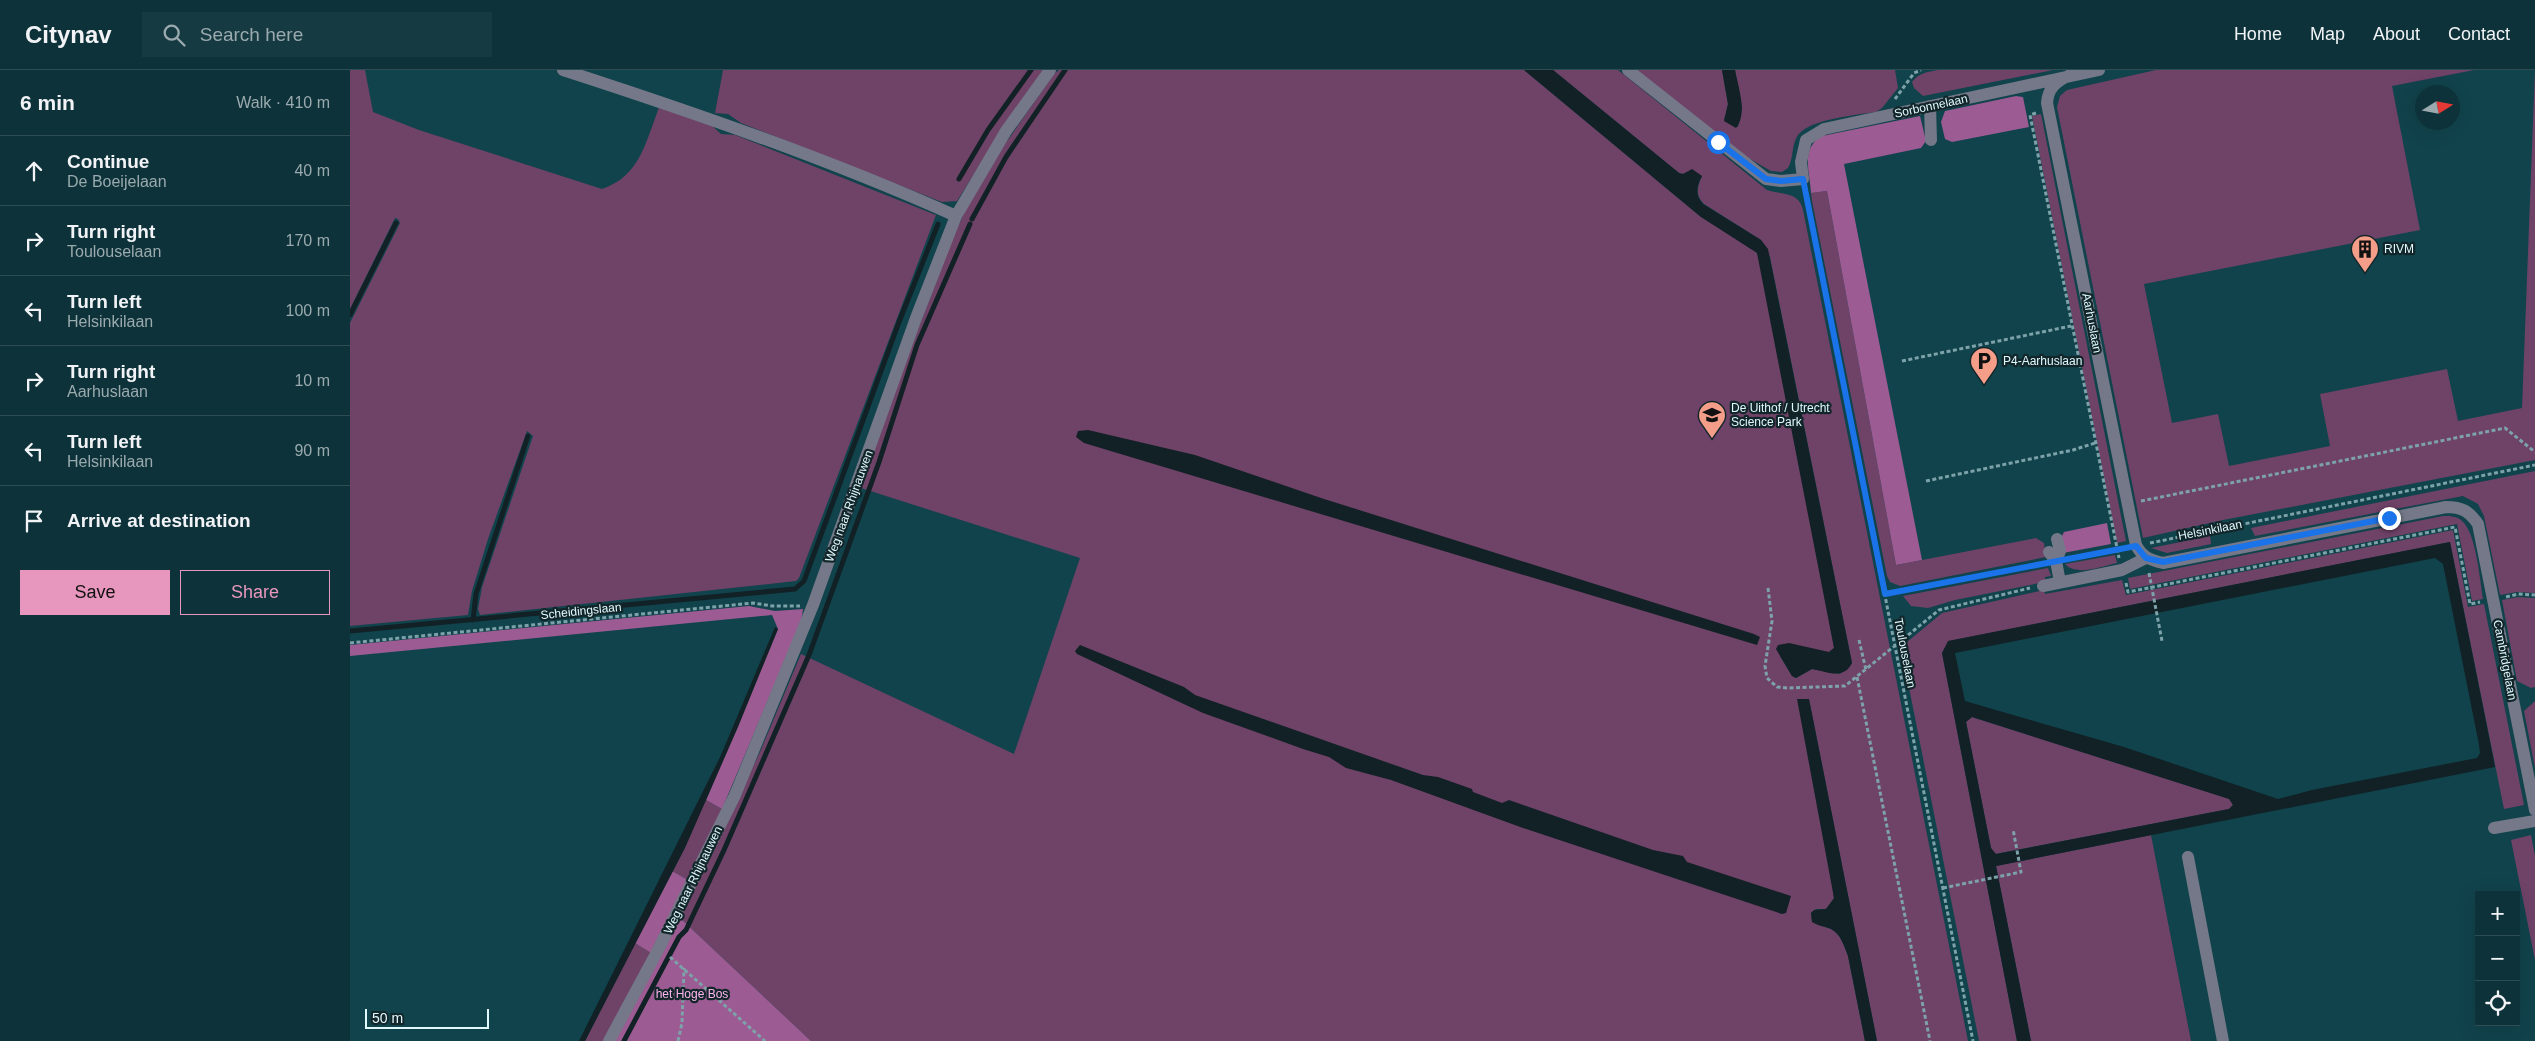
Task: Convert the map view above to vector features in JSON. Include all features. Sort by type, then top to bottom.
[{"type":"street","points":[[563,70],[732,126],[894,188],[956,216]]},
{"type":"street","name":"Weg naar Rhijnauwen","points":[[609,1041],[658,950],[734,795],[813,605],[916,318],[956,216],[1006,131],[1050,70]]},
{"type":"street","points":[[1628,70],[1766,179],[1781,181],[1803,179]]},
{"type":"street","name":"Sorbonnelaan","points":[[1803,179],[1802,150],[1806,140],[1814,133],[1882,116],[1930,110],[2099,70]]},
{"type":"street","name":"Aarhuslaan","points":[[2068,76],[2058,81],[2051,88],[2048,95],[2049,111],[2136,546],[2146,558]]},
{"type":"street","points":[[1930,110],[1938,127]]},
{"type":"street","points":[[1930,110],[1929,129],[1931,140]]},
{"type":"street","name":"Helsinkilaan","points":[[2146,558],[2163,562],[2446,506],[2458,507],[2469,512]]},
{"type":"street","name":"Cambridgelaan","points":[[2469,512],[2478,524],[2535,810]]},
{"type":"street","points":[[2057,539],[2060,551],[2053,557],[2060,582]]},
{"type":"street","points":[[2043,586],[2122,570],[2146,558]]},
{"type":"street","points":[[2494,828],[2535,821]]},
{"type":"street","points":[[2188,857],[2223,1041]]},
{"type":"path","points":[[1882,116],[1914,73],[1921,70]]},
{"type":"path","points":[[2049,111],[2030,115],[2094,443],[2116,549],[2128,592],[2455,527],[2470,604],[2518,594],[2535,595]]},
{"type":"path","name":"Toulouselaan","points":[[1803,179],[1973,1041]]},
{"type":"path","points":[[1902,361],[2072,326]]},
{"type":"path","points":[[2136,502],[2506,428],[2535,452]]},
{"type":"path","points":[[1926,480],[2072,450],[2094,443]]},
{"type":"path","name":"Helsinkilaan","points":[[1885,594],[2053,557],[2136,546],[2535,465]]},
{"type":"path","points":[[2146,558],[2162,641]]},
{"type":"path","points":[[1768,588],[1772,621],[1765,666],[1768,678],[1772,684],[1788,688],[1841,688],[1944,607],[2043,586]]},
{"type":"path","name":"Scheidingslaan","points":[[350,643],[753,603],[772,606],[813,605]]},
{"type":"path","points":[[1859,640],[1866,670]]},
{"type":"path","points":[[1857,677],[1930,1041]]},
{"type":"path","points":[[1943,888],[2022,872],[2012,829]]},
{"type":"path","points":[[674,960],[765,1041]]},
{"type":"path","points":[[678,1041],[682,1023],[684,968]]},
{"type":"shaded area","points":[[350,70],[365,70],[373,112],[419,130],[602,189],[615,183],[634,166],[646,144],[660,105],[711,125],[721,134],[735,135],[936,215],[799,578],[796,581],[480,615],[478,609],[482,587],[533,436],[527,431],[488,539],[472,591],[468,615],[350,626],[350,323],[400,223],[395,218],[350,309]]},
{"type":"shaded area","points":[[723,70],[1044,70],[999,134],[957,201],[942,202],[741,123],[728,114],[715,113]]},
{"type":"shaded area","points":[[1059,70],[1524,70],[1701,217],[1752,248],[1757,253],[1761,264],[1834,648],[1829,652],[1780,656],[1792,676],[1796,678],[1812,669],[1840,674],[1852,663],[1770,257],[1761,240],[1701,201],[1698,191],[1702,176],[1689,172],[1679,173],[1553,70],[1618,70],[1767,190],[1790,195],[1798,200],[1803,210],[1968,1041],[1877,1041],[1809,699],[1834,899],[1826,909],[1816,909],[1811,913],[1812,921],[1834,931],[1844,944],[1865,1041],[811,1041],[680,918],[760,752],[801,654],[1014,754],[1080,558],[861,488],[883,422],[951,242],[972,196],[998,154],[1054,74]]},
{"type":"shaded area","points":[[1524,70],[1553,70],[1679,173],[1683,174],[1692,169],[1702,176],[1697,191],[1703,204],[1761,240],[1768,249],[1852,663],[1844,672],[1835,674],[1812,669],[1796,678],[1792,676],[1776,649],[1778,645],[1789,643],[1829,652],[1834,648],[1757,253],[1701,217]]},
{"type":"shaded area","points":[[1636,70],[1722,70],[1728,104],[1724,120],[1738,127],[1742,107],[1735,70],[1895,70],[1898,88],[1882,108],[1876,112],[1823,121],[1804,130],[1796,139],[1788,168],[1782,172],[1771,171],[1738,152]]},
{"type":"shaded area","points":[[1722,70],[1735,70],[1742,108],[1740,122],[1736,128],[1724,121],[1728,104]]},
{"type":"shaded area","points":[[1938,70],[2053,70],[1923,96],[1914,88],[1912,82],[1920,75]]},
{"type":"shaded area","points":[[2156,70],[2474,70],[2392,86],[2420,230],[2144,284],[2172,423],[2218,414],[2229,466],[2330,446],[2320,394],[2447,369],[2458,421],[2522,408],[2535,70],[2535,460],[2223,520],[2143,538],[2057,107],[2060,96],[2067,90]]},
{"type":"shaded area","points":[[2041,114],[2126,541],[2117,543],[2032,116]]},
{"type":"shaded area","points":[[1827,191],[1896,565],[2036,538],[2044,543],[2046,557],[1900,586],[1890,582],[1887,576],[1812,201],[1811,193]]},
{"type":"shaded area","points":[[1088,430],[1195,455],[1321,498],[1760,637],[1757,645],[1084,443],[1076,437],[1078,431]]},
{"type":"shaded area","points":[[2535,471],[2535,593],[2517,592],[2500,595],[2484,516],[2478,504],[2463,496],[2255,536],[2251,528]]},
{"type":"shaded area","points":[[2443,516],[2458,518],[2467,527],[2471,535],[2477,557],[2483,599],[2472,601],[2457,524],[2130,589],[2128,578]]},
{"type":"shaded area","points":[[2453,530],[2468,607],[2484,604],[2524,805],[2504,809],[2450,542],[1949,641],[1942,653],[2017,1041],[1979,1041],[1901,647],[1942,613],[2044,590],[2045,594],[2122,580],[2126,595]]},
{"type":"shaded area","points":[[2210,536],[2211,544],[2167,553],[2151,548]]},
{"type":"shaded area","points":[[2450,542],[2495,767],[1996,866],[2031,1041],[2017,1041],[1942,653],[1948,641]],"holes":[[[2435,558],[2443,564],[2479,745],[2480,753],[2477,758],[2312,790],[2278,799],[2124,747],[1965,701],[1955,653]],[[1972,717],[2229,799],[2233,805],[2229,809],[1996,854],[1991,848],[1966,722]]]},
{"type":"shaded area","points":[[2115,555],[2117,563],[2090,570],[2076,570],[2065,564]]},
{"type":"shaded area","points":[[2048,568],[2051,576],[2045,577],[2045,582],[1955,600],[1928,608],[1911,606],[1903,596]]},
{"type":"shaded area","points":[[2518,597],[2535,598],[2535,687],[2531,688],[2517,681],[2502,600]]},
{"type":"shaded area","points":[[775,627],[778,629],[685,848],[585,1041],[579,1041],[721,755]]},
{"type":"shaded area","points":[[1080,645],[1184,687],[1195,695],[1423,775],[1438,777],[1472,789],[1473,792],[1502,803],[1509,800],[1653,850],[1683,856],[1687,862],[1791,896],[1786,913],[1782,914],[1523,828],[1391,780],[1346,768],[1329,757],[1203,713],[1077,654],[1075,651]]},
{"type":"shaded area","points":[[1797,699],[1809,699],[1877,1041],[1865,1041],[1848,956],[1842,941],[1831,929],[1812,922],[1811,913],[1814,910],[1826,909],[1834,898]]},
{"type":"shaded area","points":[[2535,701],[2535,768],[2524,711]]},
{"type":"shaded area","points":[[1972,717],[2230,799],[2233,805],[2229,809],[1995,854],[1991,848],[1966,722]]},
{"type":"shaded area","points":[[706,800],[722,809],[688,880],[672,871]]},
{"type":"shaded area","points":[[2151,835],[2191,1041],[2031,1041],[1996,866]]},
{"type":"shaded area","points":[[2531,835],[2535,856],[2535,960],[2511,840]]},
{"type":"shaded area","points":[[635,943],[651,953],[606,1041],[585,1041]]},
{"type":"green space","points":[[2016,96],[2023,97],[2029,127],[1952,142],[1945,139],[1941,122],[1945,111]]},
{"type":"green space","points":[[1920,116],[1926,141],[1921,148],[1844,164],[1922,560],[1896,565],[1827,191],[1811,193],[1808,161],[1811,147],[1822,136]]},
{"type":"green space","points":[[2107,523],[2111,544],[2063,553],[2061,538],[2064,532]]},
{"type":"green space","points":[[749,606],[775,611],[803,609],[801,622],[722,809],[706,800],[778,629],[772,615],[350,656],[350,645]]},
{"type":"green space","points":[[672,871],[688,880],[651,953],[635,943]]},
{"type":"green space","name":"het Hoge Bos","points":[[680,918],[811,1041],[614,1041]]},
{"type":"waterway","points":[[959,179],[988,130],[1031,70]]},
{"type":"waterway","points":[[972,219],[1006,157],[1065,70]]},
{"type":"waterway","points":[[350,315],[396,223]]},
{"type":"waterway","points":[[350,631],[795,589],[804,581],[899,322],[938,224]]},
{"type":"waterway","points":[[624,1041],[679,937],[686,930],[724,850],[809,655],[879,462],[917,345],[970,224]]},
{"type":"waterway","points":[[473,620],[476,594],[528,436]]},
{"type":"place","name":"RIVM","points":[[2365,273]]},
{"type":"place","name":"P4-Aarhuslaan","points":[[1984,385]]},
{"type":"place","name":"De Uithof / Utrecht Science Park","points":[[1712,439]]},
{"type":"route","points":[[1718,142],[1766,179],[1781,181],[1803,179],[1885,594],[2136,546],[2146,558],[2152,561],[2163,562],[2389,518]]}]
